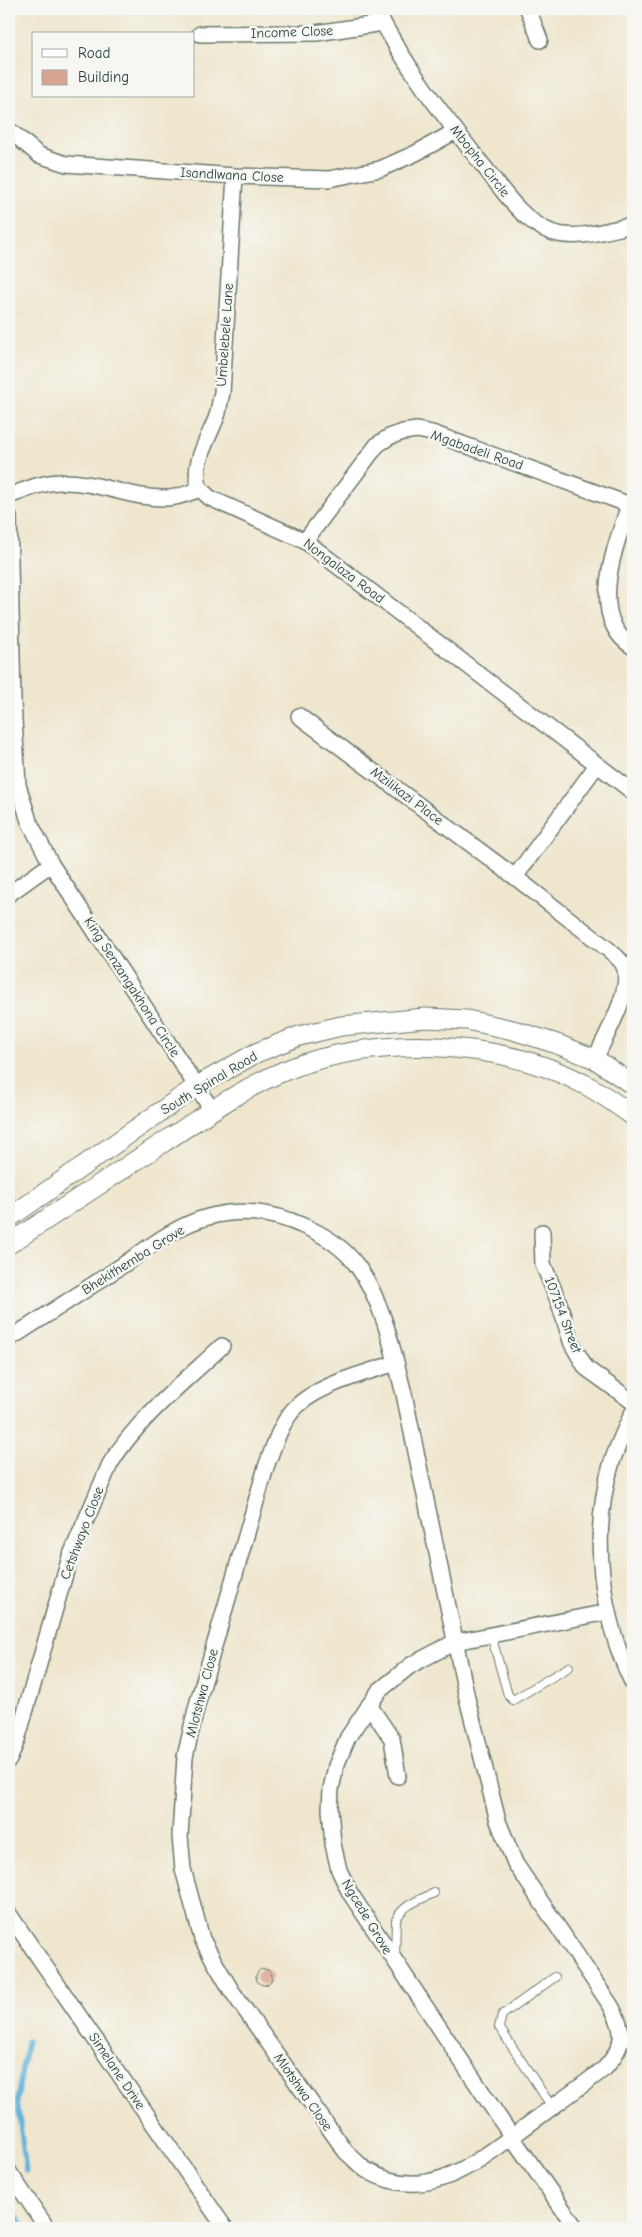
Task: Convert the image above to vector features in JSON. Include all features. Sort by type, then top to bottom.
[{"type":"street","name":"Mbopha Circle","points":[[376,9],[395,44],[456,131],[525,215],[544,228],[566,235],[633,225]]},
{"type":"street","points":[[528,9],[540,40]]},
{"type":"street","name":"Income Close","points":[[200,34],[316,33],[383,23]]},
{"type":"street","name":"Isandlwana Close","points":[[9,130],[40,155],[66,164],[235,176],[308,179],[350,176],[380,169],[398,162],[456,131]]},
{"type":"street","name":"Umbelebele Lane","points":[[200,489],[197,476],[198,463],[218,413],[222,393],[235,176]]},
{"type":"street","name":"Mgabadeli Road","points":[[305,541],[377,445],[389,437],[417,430],[450,438],[631,506]]},
{"type":"street","points":[[9,496],[41,484],[60,482],[90,484],[147,498],[169,498],[200,489]]},
{"type":"street","name":"Nongalaza Road","points":[[200,489],[210,498],[305,541],[633,792]]},
{"type":"street","points":[[631,506],[612,558],[608,601],[617,632],[633,647]]},
{"type":"street","name":"King Senzangakhona Circle","points":[[9,516],[12,746],[18,795],[51,864],[212,1110]]},
{"type":"street","name":"Mzilikazi Place","points":[[299,716],[515,877],[609,950],[622,964],[625,974],[621,1002],[595,1059]]},
{"type":"street","points":[[515,877],[597,765]]},
{"type":"street","points":[[9,894],[51,864]]},
{"type":"street","name":"South Spinal Road","points":[[9,1218],[197,1086],[256,1053],[299,1036],[341,1026],[425,1018],[467,1020],[512,1030],[557,1044],[595,1059],[633,1085]]},
{"type":"street","name":"South Spinal Road","points":[[9,1244],[212,1110],[284,1071],[324,1058],[368,1050],[420,1047],[458,1049],[535,1064],[585,1085],[633,1116]]},
{"type":"street","name":"Bhekithemba Grove","points":[[9,1340],[157,1242],[186,1226],[208,1217],[226,1214],[261,1213],[284,1218],[309,1228],[343,1250],[357,1266],[376,1301],[396,1363]]},
{"type":"street","name":"107154 Street","points":[[542,1232],[543,1264],[558,1300],[572,1344],[586,1368],[633,1402]]},
{"type":"street","name":"Cetshwayo Close","points":[[9,1760],[17,1740],[70,1558],[110,1464],[132,1432],[222,1346]]},
{"type":"street","points":[[396,1363],[487,1783],[506,1844],[515,1863],[542,1906],[615,2013],[627,2041]]},
{"type":"street","name":"Mlotshwa Close","points":[[396,1363],[357,1376],[310,1396],[298,1405],[287,1418],[278,1436],[260,1486],[197,1705],[186,1756],[180,1836],[184,1869],[202,1939],[231,1990],[346,2152],[365,2169],[388,2180],[407,2183],[428,2183],[448,2177],[470,2166],[605,2068],[627,2041]]},
{"type":"street","points":[[633,1412],[612,1464],[604,1494],[601,1546],[603,1581],[608,1612],[625,1668],[633,1684]]},
{"type":"street","name":"Ngcede Grove","points":[[576,2228],[512,2137],[350,1894],[339,1870],[333,1844],[330,1809],[336,1766],[348,1736],[379,1691],[394,1677],[411,1665],[455,1642],[608,1612]]},
{"type":"street","points":[[369,1705],[392,1739],[398,1776]]},
{"type":"street","name":"Simelane Drive","points":[[9,1914],[224,2228]]},
{"type":"street","points":[[9,2172],[46,2228]]},
{"type":"lane","points":[[491,1635],[508,1696],[513,1700],[569,1667]]},
{"type":"lane","points":[[394,1962],[396,1920],[399,1914],[407,1906],[434,1894]]},
{"type":"lane","points":[[552,2107],[502,2032],[500,2020],[509,2010],[555,1977]]},
{"type":"building","points":[[264,1969],[270,1971],[272,1977],[270,1983],[264,1985],[258,1983],[256,1977],[258,1971]]},
{"type":"waterway","points":[[26,2171],[17,2100],[27,2041]]},
{"type":"waterway","points":[[18,2217],[25,2228]]}]
